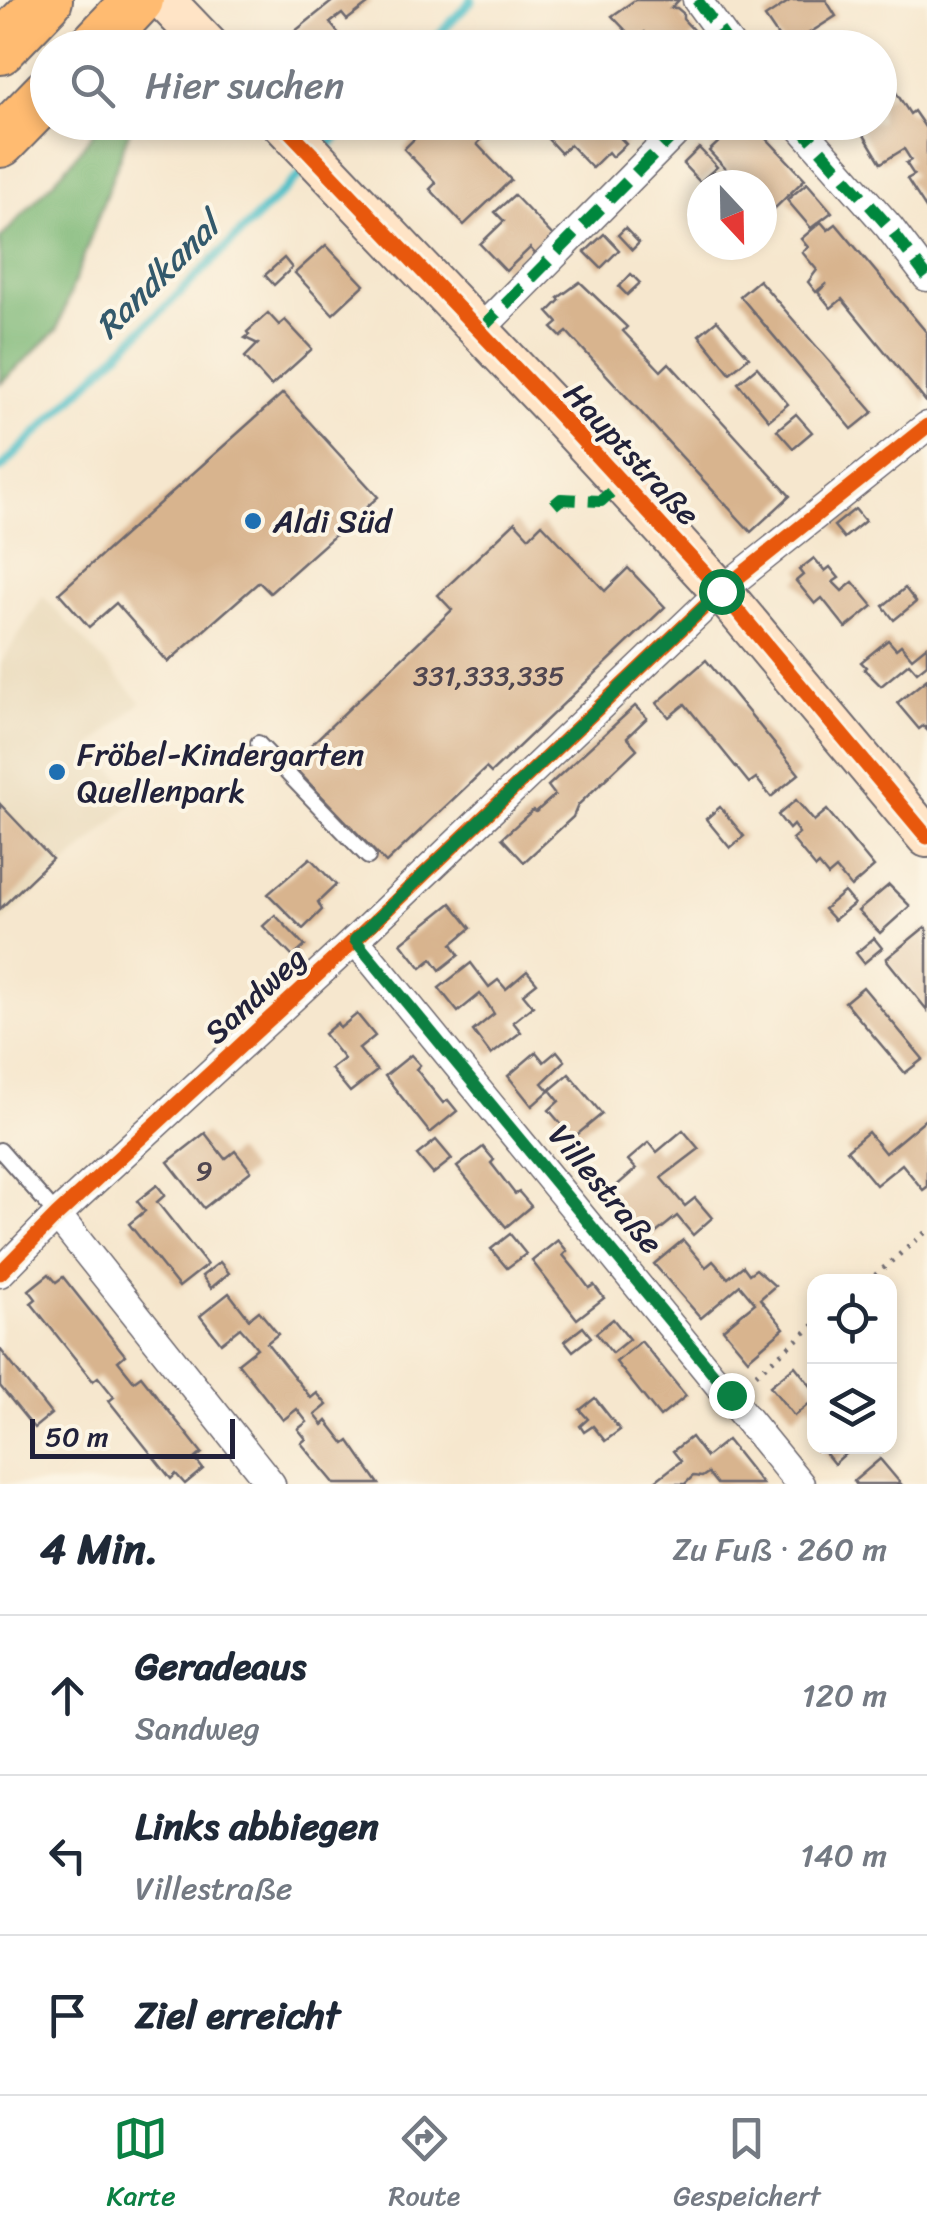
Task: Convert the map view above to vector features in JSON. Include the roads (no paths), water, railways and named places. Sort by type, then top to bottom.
[{"type":"highway","points":[[110,30],[138,0]]},
{"type":"highway","points":[[0,48],[45,2]]},
{"type":"highway","points":[[0,142],[30,112]]},
{"type":"main road","points":[[164,0],[193,30]]},
{"type":"main road","name":"Hauptstraße","points":[[298,140],[721,591],[927,837]]},
{"type":"street","points":[[697,0],[719,30]]},
{"type":"street","points":[[479,331],[668,140]]},
{"type":"street","points":[[812,140],[927,276]]},
{"type":"street","name":"Sandweg","points":[[0,1273],[721,591],[927,426]]},
{"type":"street","name":"Villestraße","points":[[355,940],[800,1484]]},
{"type":"street","points":[[57,1215],[271,1484]]},
{"type":"lane","points":[[258,743],[368,857]]},
{"type":"lane","points":[[0,1150],[57,1215]]},
{"type":"waterway","name":"Randkanal","points":[[443,30],[472,0]]},
{"type":"waterway","name":"Randkanal","points":[[322,152],[334,140]]},
{"type":"waterway","name":"Randkanal","points":[[0,469],[308,167]]},
{"type":"place","name":"Aldi Süd","points":[[253,521]]},
{"type":"place","name":"Fröbel-Kindergarten Quellenpark","points":[[57,772]]}]
